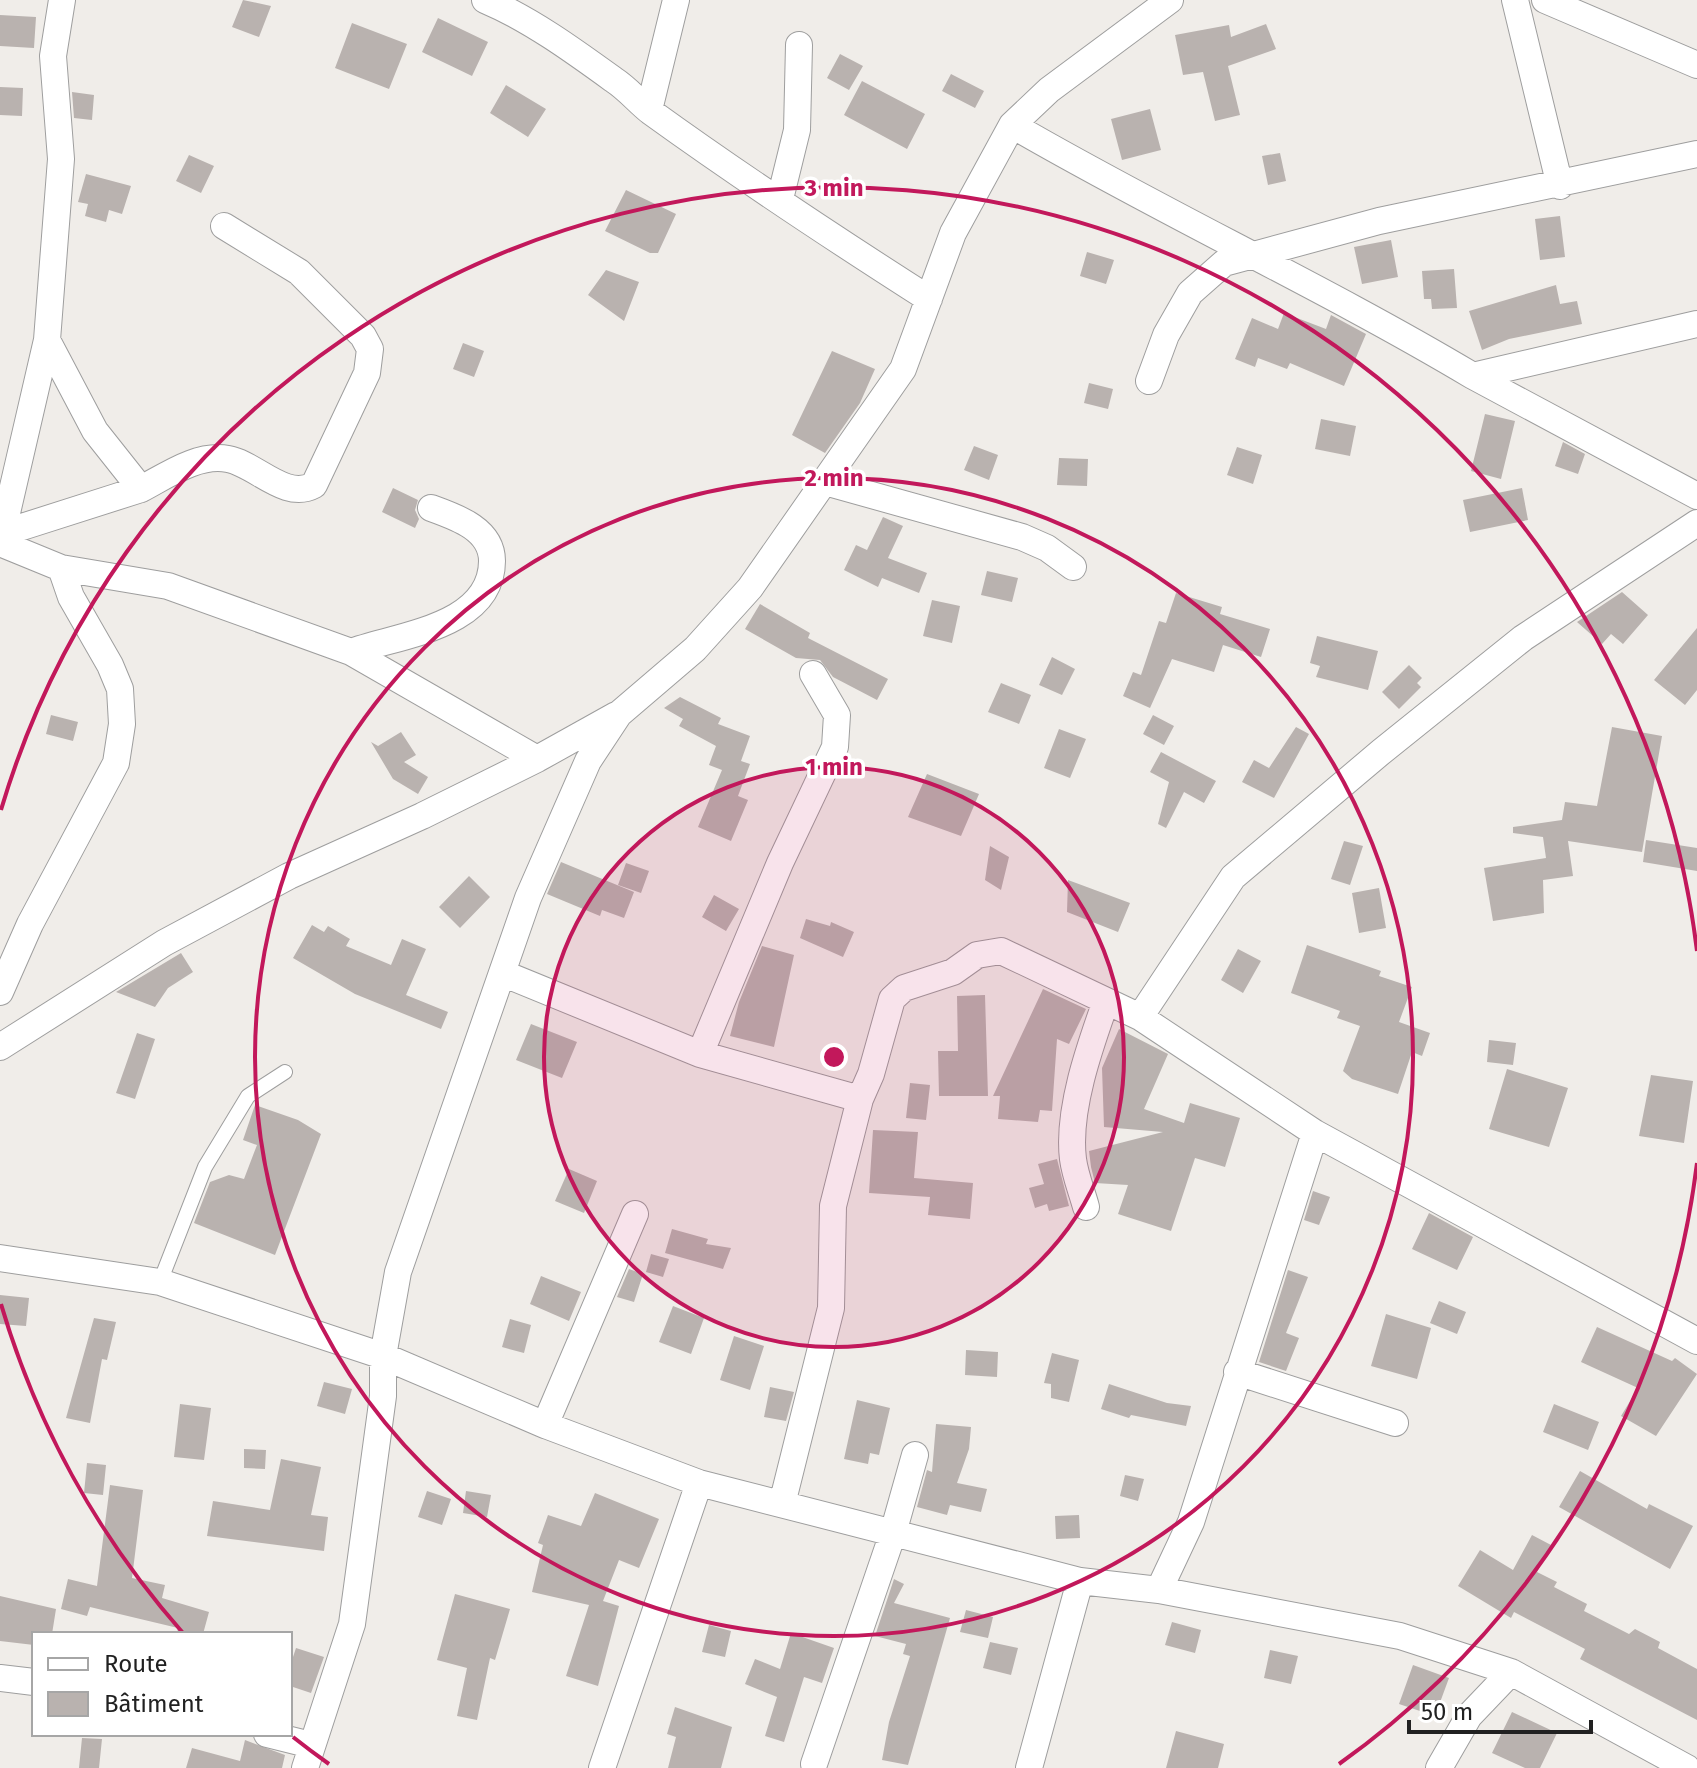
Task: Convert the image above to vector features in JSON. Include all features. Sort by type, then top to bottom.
[{"type":"street","points":[[1,540],[47,340],[61,159],[53,56],[62,0]]},
{"type":"street","points":[[485,0],[508,10],[617,81],[649,110],[780,199],[799,217],[929,299]]},
{"type":"street","points":[[649,110],[676,0]]},
{"type":"street","points":[[0,1047],[164,943],[289,876],[422,816],[619,714],[695,649],[750,588],[903,369],[953,233],[1012,125],[1049,90],[1170,0]]},
{"type":"street","points":[[1515,0],[1560,186]]},
{"type":"street","points":[[1545,0],[1697,65]]},
{"type":"street","points":[[780,199],[797,130],[799,45]]},
{"type":"street","points":[[1012,125],[1697,496]]},
{"type":"street","points":[[1149,381],[1166,335],[1190,293],[1224,263],[1379,221],[1560,186],[1697,154]]},
{"type":"street","points":[[1,540],[141,489],[205,459],[228,459],[281,485],[305,490],[321,474],[367,373],[370,349],[363,336],[299,272],[224,226]]},
{"type":"street","points":[[1473,376],[1697,324]]},
{"type":"street","points":[[47,340],[95,431],[141,489]]},
{"type":"street","points":[[825,482],[1022,537],[1047,548],[1073,567]]},
{"type":"street","points":[[351,652],[424,629],[466,612],[479,601],[493,566],[489,543],[469,524],[431,508]]},
{"type":"street","points":[[1140,1017],[1233,877],[1523,638],[1697,523]]},
{"type":"street","points":[[1,540],[61,568],[168,586],[351,652],[537,759]]},
{"type":"street","points":[[0,992],[30,924],[116,763],[122,724],[120,689],[110,665],[71,597],[61,568]]},
{"type":"street","points":[[700,1054],[780,863],[835,747],[837,715],[813,674]]},
{"type":"street","points":[[271,1736],[308,1757],[352,1624],[383,1396],[383,1356],[398,1272],[528,898],[588,761],[619,714]]},
{"type":"street","points":[[782,1504],[831,1308],[833,1206],[860,1099],[871,1074],[892,999],[904,988],[953,972],[977,955],[1001,951],[1140,1017],[1315,1133],[1697,1341]]},
{"type":"street","points":[[502,973],[700,1054],[860,1099]]},
{"type":"street","points":[[1086,1207],[1073,1158],[1075,1126],[1088,1052],[1106,1001]]},
{"type":"street","points":[[1159,1590],[1191,1522],[1315,1133]]},
{"type":"street","points":[[545,1425],[635,1214]]},
{"type":"street","points":[[0,1258],[160,1282],[383,1356],[545,1425],[699,1483],[1080,1581],[1159,1590],[1400,1636],[1511,1672],[1687,1768]]},
{"type":"street","points":[[1237,1372],[1395,1423]]},
{"type":"street","points":[[814,1764],[893,1533],[915,1455]]},
{"type":"street","points":[[602,1768],[699,1483]]},
{"type":"street","points":[[1029,1768],[1080,1581]]},
{"type":"street","points":[[1439,1768],[1469,1716],[1511,1672]]},
{"type":"street","points":[[0,1678],[32,1682]]},
{"type":"lane","points":[[160,1282],[205,1167],[248,1096],[285,1072]]},
{"type":"building","points":[[243,0],[271,6],[259,37],[232,27]]},
{"type":"building","points":[[0,15],[36,17],[34,48],[0,46]]},
{"type":"building","points":[[438,18],[488,42],[472,76],[422,52]]},
{"type":"building","points":[[352,23],[407,44],[389,89],[335,68]]},
{"type":"building","points":[[1266,24],[1276,49],[1228,66],[1240,115],[1215,121],[1203,72],[1183,75],[1175,35],[1229,25],[1231,37]]},
{"type":"building","points":[[840,54],[863,66],[849,90],[827,78]]},
{"type":"building","points":[[951,74],[984,91],[975,108],[942,91]]},
{"type":"building","points":[[862,81],[925,114],[907,149],[844,115]]},
{"type":"building","points":[[506,85],[546,109],[528,137],[490,113]]},
{"type":"building","points":[[0,87],[23,88],[22,116],[0,115]]},
{"type":"building","points":[[72,92],[94,95],[92,120],[74,118]]},
{"type":"building","points":[[1150,109],[1161,150],[1122,160],[1111,119]]},
{"type":"building","points":[[1280,153],[1286,181],[1268,185],[1262,156]]},
{"type":"building","points":[[189,155],[214,166],[201,193],[176,181]]},
{"type":"building","points":[[86,174],[131,186],[122,214],[109,210],[106,222],[85,216],[88,204],[78,202]]},
{"type":"building","points":[[626,190],[676,214],[658,253],[650,253],[605,231]]},
{"type":"building","points":[[1560,216],[1565,257],[1540,260],[1535,219]]},
{"type":"building","points":[[1391,240],[1398,277],[1362,284],[1354,247]]},
{"type":"building","points":[[1087,252],[1114,260],[1106,284],[1080,276]]},
{"type":"building","points":[[1454,269],[1457,308],[1432,309],[1431,299],[1424,299],[1422,271]]},
{"type":"building","points":[[606,270],[639,282],[624,321],[588,295]]},
{"type":"building","points":[[1556,285],[1560,304],[1577,301],[1582,324],[1509,339],[1482,350],[1469,311]]},
{"type":"building","points":[[1284,313],[1326,329],[1331,315],[1366,334],[1344,386],[1290,363],[1287,369],[1258,358],[1255,367],[1235,359],[1252,318],[1278,329]]},
{"type":"building","points":[[463,343],[484,351],[474,377],[453,369]]},
{"type":"building","points":[[832,351],[875,369],[860,403],[825,453],[792,435]]},
{"type":"building","points":[[1089,383],[1113,389],[1108,409],[1084,403]]},
{"type":"building","points":[[1485,414],[1515,421],[1501,479],[1471,471]]},
{"type":"building","points":[[1321,419],[1356,426],[1350,456],[1315,449]]},
{"type":"building","points":[[1563,442],[1585,454],[1578,474],[1555,466]]},
{"type":"building","points":[[974,446],[998,455],[989,480],[964,470]]},
{"type":"building","points":[[1237,447],[1262,455],[1253,484],[1227,475]]},
{"type":"building","points":[[1059,458],[1088,459],[1087,486],[1057,485]]},
{"type":"building","points":[[393,488],[418,500],[415,510],[419,519],[415,528],[382,512]]},
{"type":"building","points":[[1522,488],[1528,520],[1470,532],[1463,500]]},
{"type":"building","points":[[883,517],[903,526],[888,558],[927,573],[919,593],[882,578],[878,587],[844,570],[856,545],[867,550]]},
{"type":"building","points":[[987,571],[1018,578],[1012,602],[981,595]]},
{"type":"building","points":[[1622,592],[1648,615],[1623,644],[1611,634],[1602,644],[1577,622]]},
{"type":"building","points":[[1176,593],[1222,607],[1220,614],[1270,629],[1261,657],[1223,645],[1214,672],[1172,659],[1150,708],[1123,696],[1133,672],[1141,675],[1159,621],[1166,623]]},
{"type":"building","points":[[932,600],[960,606],[952,643],[923,636]]},
{"type":"building","points":[[760,604],[810,633],[808,638],[888,679],[877,700],[833,677],[820,660],[796,658],[745,629]]},
{"type":"building","points":[[1697,628],[1697,690],[1685,705],[1654,680]]},
{"type":"building","points":[[1317,636],[1378,651],[1368,690],[1316,677],[1320,666],[1310,663]]},
{"type":"building","points":[[1052,657],[1075,669],[1062,695],[1039,685]]},
{"type":"building","points":[[1409,665],[1422,678],[1417,683],[1421,687],[1399,709],[1382,692]]},
{"type":"building","points":[[1001,683],[1031,695],[1019,724],[988,712]]},
{"type":"building","points":[[680,697],[721,718],[718,724],[750,736],[741,761],[750,764],[738,796],[748,800],[731,841],[698,827],[722,770],[709,765],[716,746],[679,726],[683,719],[664,708]]},
{"type":"building","points":[[51,715],[78,722],[73,741],[46,734]]},
{"type":"building","points":[[1153,715],[1174,726],[1164,745],[1143,734]]},
{"type":"building","points":[[1296,727],[1309,734],[1274,798],[1242,782],[1254,760],[1269,768]]},
{"type":"building","points":[[1612,727],[1662,736],[1642,852],[1568,841],[1573,876],[1543,880],[1544,913],[1493,921],[1484,868],[1546,858],[1543,837],[1513,833],[1513,827],[1562,820],[1565,802],[1597,806]]},
{"type":"building","points":[[1059,729],[1086,739],[1070,778],[1044,768]]},
{"type":"building","points":[[401,732],[416,755],[404,762],[428,777],[418,794],[393,779],[371,742],[378,746]]},
{"type":"building","points":[[1161,752],[1216,781],[1204,803],[1184,792],[1166,828],[1158,824],[1169,782],[1150,772]]},
{"type":"building","points":[[927,774],[979,794],[961,836],[908,817]]},
{"type":"building","points":[[1646,840],[1697,848],[1697,871],[1643,862]]},
{"type":"building","points":[[1344,841],[1363,846],[1350,885],[1331,879]]},
{"type":"building","points":[[990,846],[1009,857],[1001,890],[985,880]]},
{"type":"building","points":[[561,862],[634,892],[624,918],[602,910],[600,916],[547,894]]},
{"type":"building","points":[[626,863],[649,871],[641,893],[618,885]]},
{"type":"building","points":[[469,876],[490,897],[460,928],[439,907]]},
{"type":"building","points":[[1068,880],[1130,903],[1118,932],[1067,912]]},
{"type":"building","points":[[1379,888],[1386,928],[1359,933],[1352,893]]},
{"type":"building","points":[[714,895],[739,909],[726,931],[702,917]]},
{"type":"building","points":[[806,919],[830,926],[831,922],[854,932],[843,957],[800,938]]},
{"type":"building","points":[[312,925],[324,932],[328,926],[350,939],[346,946],[391,965],[402,939],[426,949],[406,995],[448,1012],[441,1029],[355,994],[293,958]]},
{"type":"building","points":[[1307,945],[1381,971],[1379,976],[1412,987],[1399,1022],[1430,1033],[1422,1056],[1412,1052],[1398,1094],[1352,1079],[1343,1071],[1360,1026],[1337,1018],[1340,1011],[1291,993]]},
{"type":"building","points":[[762,946],[794,955],[774,1047],[730,1036],[739,1002]]},
{"type":"building","points":[[1238,949],[1261,961],[1243,993],[1221,980]]},
{"type":"building","points":[[181,953],[193,972],[168,988],[155,1007],[116,992]]},
{"type":"building","points":[[1043,989],[1086,1009],[1069,1044],[1057,1039],[1052,1111],[1040,1110],[1038,1122],[998,1119],[1000,1096],[993,1096]]},
{"type":"building","points":[[985,995],[988,1096],[939,1096],[938,1051],[958,1051],[957,996]]},
{"type":"building","points":[[531,1024],[577,1042],[562,1078],[516,1060]]},
{"type":"building","points":[[1119,1029],[1168,1054],[1144,1109],[1184,1123],[1190,1103],[1240,1118],[1225,1167],[1195,1158],[1171,1231],[1118,1214],[1128,1185],[1095,1183],[1089,1151],[1163,1132],[1104,1127],[1102,1068]]},
{"type":"building","points":[[137,1033],[155,1039],[135,1099],[116,1093]]},
{"type":"building","points":[[1489,1040],[1516,1043],[1513,1065],[1487,1062]]},
{"type":"building","points":[[1507,1069],[1568,1088],[1549,1147],[1489,1129]]},
{"type":"building","points":[[1651,1075],[1693,1081],[1684,1143],[1639,1136]]},
{"type":"building","points":[[910,1083],[930,1085],[926,1120],[906,1118]]},
{"type":"building","points":[[255,1105],[298,1120],[321,1134],[275,1255],[194,1223],[210,1182],[229,1175],[244,1179],[257,1145],[243,1140]]},
{"type":"building","points":[[873,1130],[918,1132],[914,1178],[973,1183],[970,1219],[928,1215],[930,1197],[869,1193]]},
{"type":"building","points":[[1057,1159],[1069,1206],[1049,1211],[1047,1204],[1035,1208],[1029,1188],[1044,1184],[1038,1164]]},
{"type":"building","points":[[569,1169],[597,1181],[584,1213],[555,1201]]},
{"type":"building","points":[[1313,1191],[1330,1197],[1319,1225],[1304,1220]]},
{"type":"building","points":[[1429,1213],[1473,1237],[1457,1270],[1412,1249]]},
{"type":"building","points":[[672,1229],[708,1239],[706,1244],[731,1248],[723,1269],[665,1253]]},
{"type":"building","points":[[651,1254],[669,1259],[663,1277],[646,1272]]},
{"type":"building","points":[[629,1269],[643,1274],[634,1302],[617,1297]]},
{"type":"building","points":[[1288,1270],[1308,1277],[1286,1333],[1299,1338],[1286,1371],[1259,1362]]},
{"type":"building","points":[[541,1276],[581,1292],[569,1321],[530,1304]]},
{"type":"building","points":[[0,1295],[29,1298],[26,1326],[0,1324]]},
{"type":"building","points":[[1439,1301],[1466,1312],[1457,1334],[1430,1323]]},
{"type":"building","points":[[673,1306],[704,1318],[691,1354],[659,1342]]},
{"type":"building","points":[[1386,1314],[1431,1328],[1417,1379],[1371,1366]]},
{"type":"building","points":[[94,1318],[116,1322],[107,1360],[102,1359],[90,1423],[66,1418]]},
{"type":"building","points":[[510,1319],[531,1325],[524,1353],[502,1347]]},
{"type":"building","points":[[1597,1327],[1672,1361],[1675,1358],[1697,1374],[1656,1436],[1621,1416],[1638,1388],[1581,1362]]},
{"type":"building","points":[[734,1336],[764,1346],[750,1390],[720,1380]]},
{"type":"building","points":[[966,1350],[998,1352],[997,1377],[965,1375]]},
{"type":"building","points":[[1052,1353],[1079,1360],[1069,1402],[1051,1398],[1051,1384],[1044,1383]]},
{"type":"building","points":[[324,1382],[352,1389],[345,1414],[317,1406]]},
{"type":"building","points":[[1109,1384],[1167,1403],[1191,1406],[1186,1426],[1131,1415],[1129,1418],[1101,1409]]},
{"type":"building","points":[[770,1387],[794,1392],[786,1421],[764,1417]]},
{"type":"building","points":[[857,1400],[890,1408],[879,1455],[870,1453],[868,1464],[844,1459]]},
{"type":"building","points":[[180,1404],[211,1408],[204,1460],[174,1457]]},
{"type":"building","points":[[1554,1404],[1599,1422],[1588,1450],[1543,1432]]},
{"type":"building","points":[[936,1424],[971,1427],[969,1449],[957,1483],[987,1489],[981,1512],[950,1505],[947,1515],[917,1507],[927,1470],[932,1472]]},
{"type":"building","points":[[244,1449],[266,1450],[265,1469],[244,1468]]},
{"type":"building","points":[[281,1459],[321,1467],[311,1515],[328,1517],[324,1551],[207,1536],[213,1501],[270,1510]]},
{"type":"building","points":[[87,1463],[106,1465],[103,1495],[84,1493]]},
{"type":"building","points":[[1580,1471],[1647,1509],[1649,1504],[1693,1526],[1670,1569],[1559,1507]]},
{"type":"building","points":[[1125,1475],[1144,1479],[1138,1501],[1120,1496]]},
{"type":"building","points":[[110,1485],[143,1490],[132,1578],[165,1585],[162,1598],[209,1612],[204,1632],[177,1632],[178,1628],[90,1607],[87,1616],[61,1609],[68,1579],[97,1586]]},
{"type":"building","points":[[427,1491],[451,1499],[442,1525],[418,1517]]},
{"type":"building","points":[[466,1491],[491,1495],[487,1517],[463,1513]]},
{"type":"building","points":[[595,1493],[659,1519],[639,1568],[619,1560],[603,1601],[619,1606],[598,1686],[566,1676],[589,1605],[532,1592],[543,1545],[538,1543],[548,1515],[581,1526]]},
{"type":"building","points":[[1079,1515],[1080,1538],[1056,1539],[1055,1516]]},
{"type":"building","points":[[1532,1535],[1551,1545],[1537,1572],[1557,1582],[1554,1587],[1587,1604],[1584,1611],[1629,1634],[1635,1629],[1660,1642],[1658,1648],[1697,1669],[1697,1720],[1580,1659],[1585,1649],[1514,1612],[1511,1618],[1458,1586],[1480,1550],[1513,1570]]},
{"type":"building","points":[[894,1579],[904,1584],[894,1603],[950,1618],[908,1765],[882,1760],[889,1722],[910,1656],[903,1654],[906,1644],[875,1636]]},
{"type":"building","points":[[455,1594],[510,1609],[495,1660],[490,1658],[477,1720],[457,1716],[467,1668],[437,1660]]},
{"type":"building","points":[[0,1596],[56,1609],[52,1632],[32,1632],[32,1645],[0,1641]]},
{"type":"building","points":[[966,1610],[993,1617],[988,1638],[960,1632]]},
{"type":"building","points":[[1172,1622],[1201,1630],[1195,1653],[1165,1645]]},
{"type":"building","points":[[709,1625],[731,1631],[725,1657],[702,1652]]},
{"type":"building","points":[[791,1633],[834,1648],[822,1683],[804,1677],[784,1742],[765,1736],[777,1697],[745,1684],[755,1659],[780,1669]]},
{"type":"building","points":[[990,1642],[1018,1648],[1011,1675],[983,1668]]},
{"type":"building","points":[[296,1648],[324,1657],[311,1693],[292,1687],[292,1660]]},
{"type":"building","points":[[1270,1650],[1298,1656],[1291,1684],[1264,1678]]},
{"type":"building","points":[[1413,1665],[1449,1678],[1435,1716],[1399,1704]]},
{"type":"building","points":[[675,1707],[732,1727],[721,1768],[668,1768],[676,1737],[667,1734]]},
{"type":"building","points":[[1512,1712],[1557,1733],[1540,1768],[1525,1768],[1492,1753]]},
{"type":"building","points":[[1176,1731],[1224,1744],[1218,1768],[1166,1768]]},
{"type":"building","points":[[82,1738],[102,1739],[99,1768],[79,1768]]},
{"type":"building","points":[[245,1740],[285,1755],[282,1768],[186,1768],[192,1748],[240,1761]]}]
